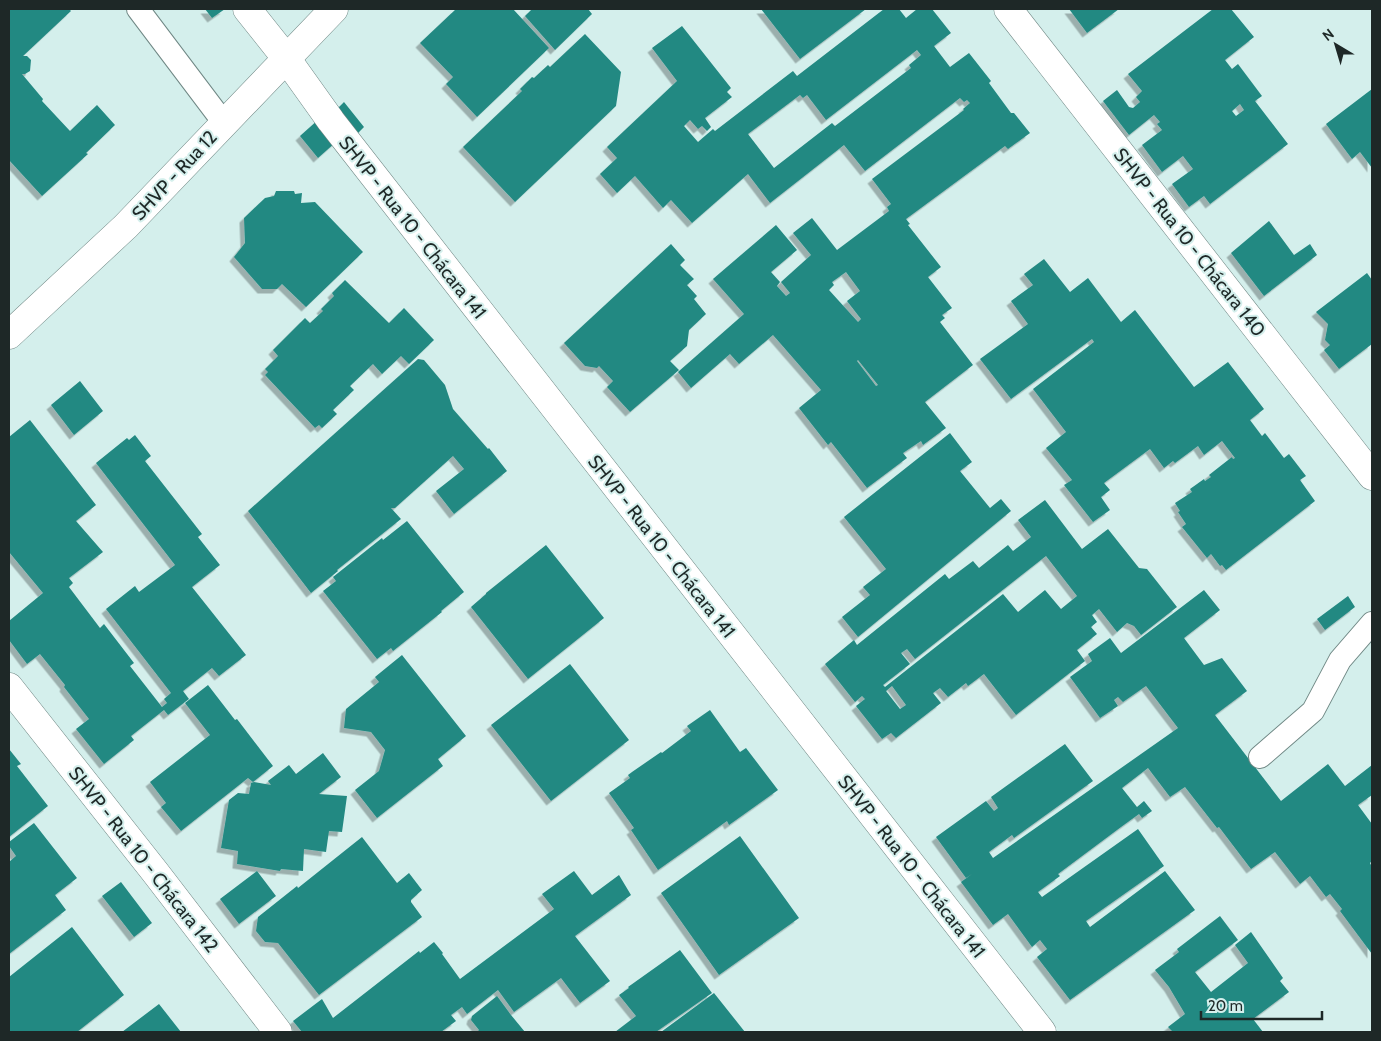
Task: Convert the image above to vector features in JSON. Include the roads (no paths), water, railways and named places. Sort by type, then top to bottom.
[{"type":"street","name":"SHVP - Rua 10 - Chácara 141","points":[[247,9],[286,58],[331,121],[1042,1032]]},
{"type":"street","name":"SHVP - Rua 12","points":[[9,335],[126,226],[334,9]]},
{"type":"street","name":"SHVP - Rua 10 - Chácara 140","points":[[1008,9],[1372,476]]},
{"type":"street","name":"SHVP - Rua 10 - Chácara 142","points":[[9,687],[278,1032]]},
{"type":"lane","points":[[138,9],[224,122]]},
{"type":"lane","points":[[1260,757],[1313,711],[1340,660],[1372,623]]}]
